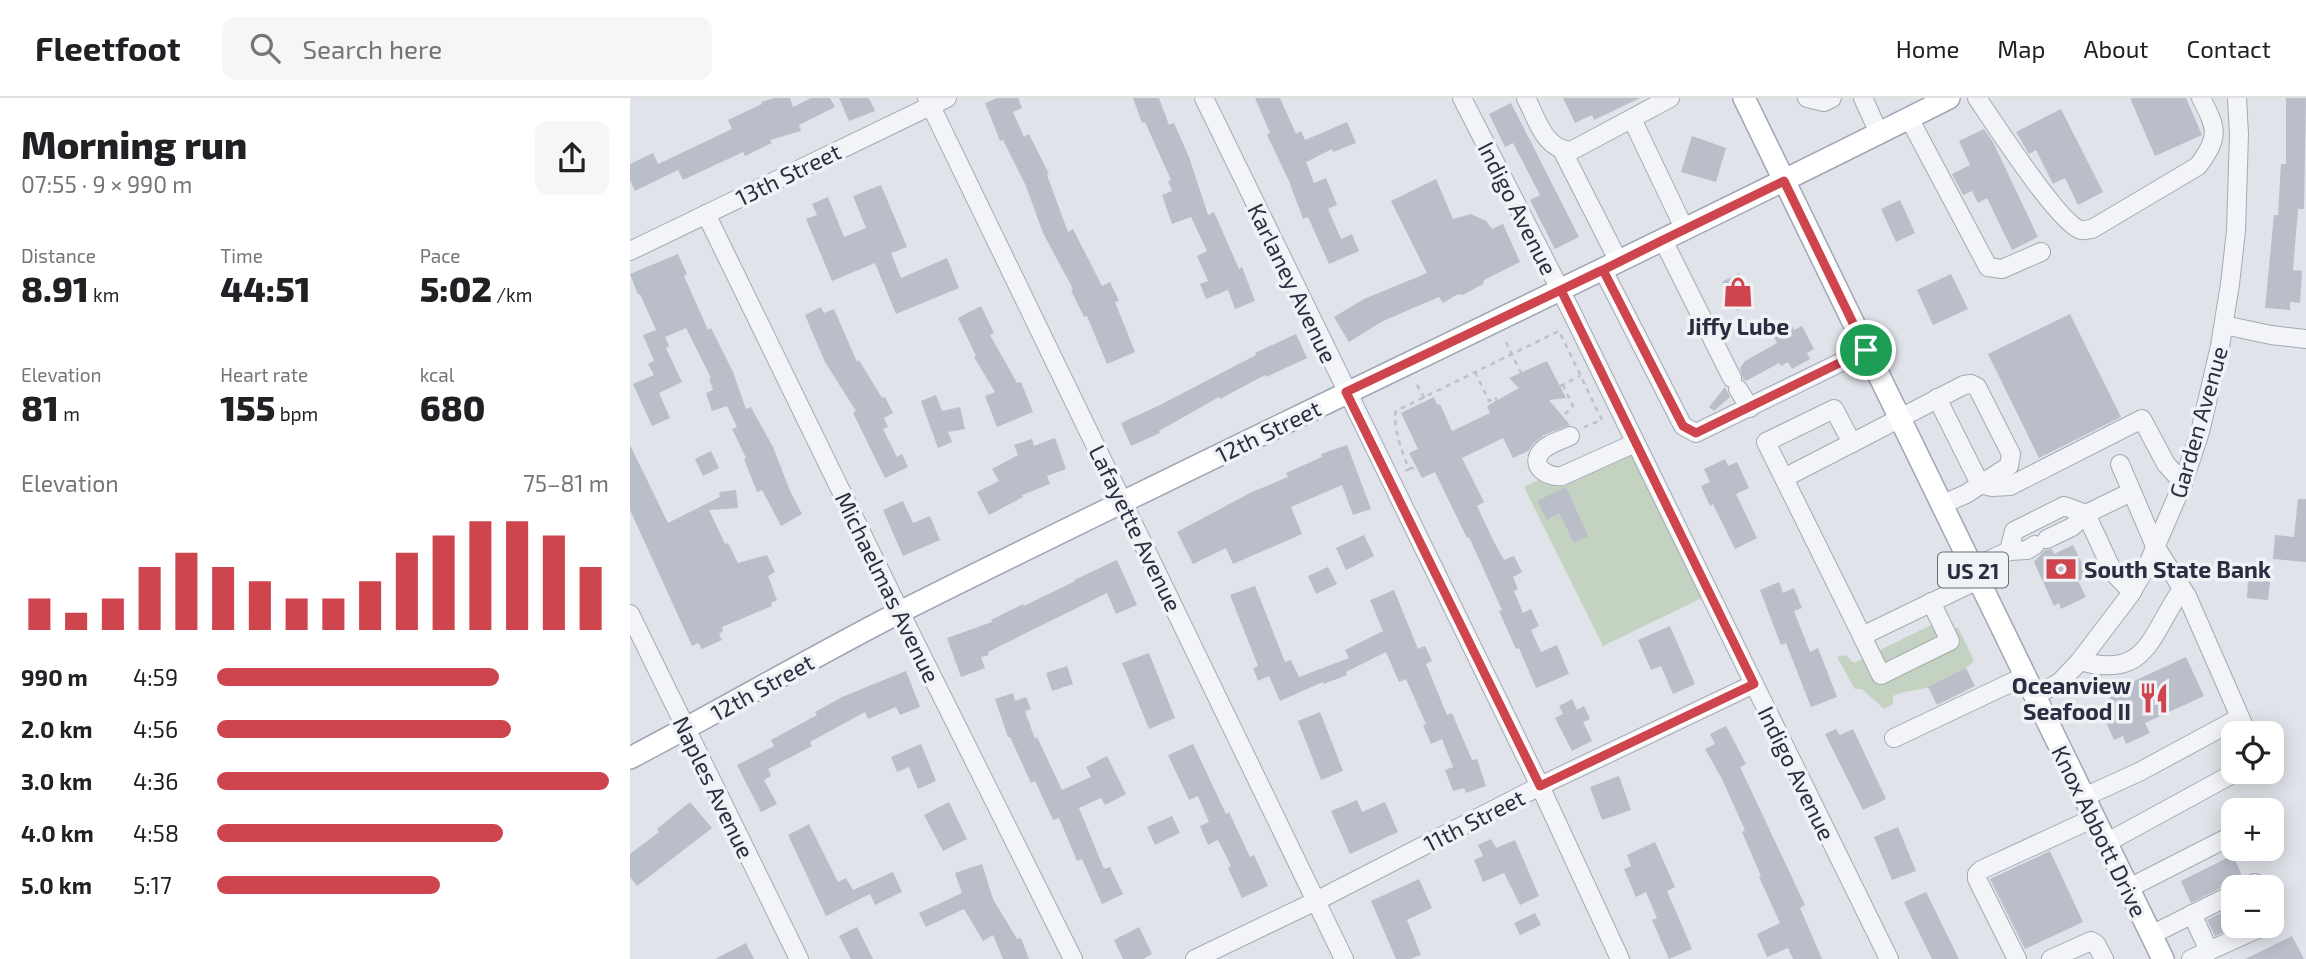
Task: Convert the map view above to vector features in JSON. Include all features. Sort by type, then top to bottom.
[{"type":"main road","name":"Knox Abbott Drive","points":[[1744,98],[2163,959]]},
{"type":"main road","name":"12th Street","points":[[630,758],[900,612],[1346,392],[1611,266],[1949,98]]},
{"type":"street","name":"Karlaney Avenue","points":[[1203,98],[1540,786],[1620,959]]},
{"type":"street","name":"Indigo Avenue","points":[[1462,98],[1561,290],[1888,959]]},
{"type":"street","points":[[1526,98],[1548,141],[1562,150],[1575,150],[1670,98]]},
{"type":"street","points":[[1807,98],[1824,102],[1832,98]]},
{"type":"street","points":[[1863,98],[1879,133]]},
{"type":"street","points":[[1977,98],[2047,196],[2070,223],[2081,230],[2092,229],[2198,166],[2210,150],[2214,134],[2214,124],[2201,98]]},
{"type":"street","name":"Garden Avenue","points":[[2035,696],[2060,682],[2080,661],[2132,592],[2171,516],[2183,483],[2200,432],[2224,326],[2236,232],[2238,98]]},
{"type":"street","name":"13th Street","points":[[630,251],[935,101]]},
{"type":"street","name":"Lafayette Avenue","points":[[935,101],[1123,502],[1345,959]]},
{"type":"street","points":[[1909,118],[1988,267],[2001,268],[2041,252]]},
{"type":"street","points":[[1632,119],[1685,229]]},
{"type":"street","points":[[2214,134],[2239,134]]},
{"type":"street","points":[[1562,150],[1683,426],[1696,433],[1866,350]]},
{"type":"street","name":"Michaelmas Avenue","points":[[706,214],[1073,959]]},
{"type":"street","points":[[1663,240],[1750,408]]},
{"type":"street","points":[[2224,326],[2306,339]]},
{"type":"street","points":[[1784,478],[1937,398],[1971,384],[1977,387],[2011,454],[2009,466],[1966,494],[1941,505]]},
{"type":"street","points":[[1937,398],[1980,484],[1992,487],[2010,486],[2142,419],[2166,464],[2183,483]]},
{"type":"street","points":[[1852,443],[1834,409],[1766,442],[1881,675],[1950,641],[1931,602]]},
{"type":"street","points":[[1570,436],[1540,453],[1539,465],[1546,474],[1552,477],[1562,475],[1635,443]]},
{"type":"street","points":[[2120,464],[2155,546],[2182,589],[2241,721]]},
{"type":"street","points":[[1862,636],[1931,602],[2009,551],[2027,550],[2072,527],[2086,514],[2131,492]]},
{"type":"street","points":[[2009,551],[2014,531],[2064,506],[2086,514],[2113,572],[2132,592]]},
{"type":"street","points":[[2080,661],[2115,667],[2131,662],[2145,650],[2182,589]]},
{"type":"street","name":"Naples Avenue","points":[[630,614],[799,959]]},
{"type":"street","points":[[1894,738],[2025,676]]},
{"type":"street","name":"11th Street","points":[[1195,959],[1316,901],[1540,786],[1754,684]]},
{"type":"street","points":[[2084,797],[2221,735]]},
{"type":"street","points":[[2106,843],[2221,780]]},
{"type":"street","points":[[2017,959],[1977,879],[1981,870],[2094,818]]},
{"type":"street","points":[[2129,888],[2221,841]]},
{"type":"street","points":[[2151,935],[2221,900]]},
{"type":"street","points":[[2192,914],[2209,951]]},
{"type":"street","points":[[2191,959],[2238,938]]},
{"type":"street","points":[[2051,959],[2091,941],[2096,944],[2104,959]]},
{"type":"path","points":[[1409,469],[1400,448],[1394,414],[1399,409],[1425,399],[1559,331],[1602,420],[1573,432],[1570,436],[1561,418],[1573,406],[1562,385],[1580,376]]},
{"type":"path","points":[[1506,342],[1521,373]]},
{"type":"path","points":[[1475,372],[1489,401],[1495,397],[1497,401]]},
{"type":"path","points":[[1417,385],[1425,399]]},
{"type":"path","points":[[1389,479],[1416,467]]},
{"type":"green space","points":[[1632,435],[1710,594],[1603,646],[1524,487]]},
{"type":"green space","points":[[1933,624],[1940,635],[1958,627],[1974,661],[1938,684],[1893,696],[1893,704],[1884,709],[1862,689],[1855,689],[1837,657],[1846,655],[1854,663]]},
{"type":"building","points":[[774,98],[790,98],[793,107],[811,98],[830,98],[835,107],[799,125],[801,131],[770,140],[772,143],[745,156],[743,152],[683,180],[678,170],[635,191],[630,180],[630,164],[653,153],[658,164],[732,129],[728,120]]},
{"type":"building","points":[[839,98],[869,98],[875,111],[849,121]]},
{"type":"building","points":[[997,98],[1018,98],[1022,108],[1013,112],[1024,137],[1029,134],[1049,174],[1047,175],[1068,232],[1073,229],[1102,286],[1110,282],[1135,352],[1107,364],[1087,316],[1084,317],[1071,290],[1073,289],[1043,233],[1026,186],[1003,140],[1000,141],[985,103]]},
{"type":"building","points":[[1133,98],[1159,98],[1169,125],[1174,123],[1189,157],[1208,215],[1214,212],[1239,269],[1242,267],[1255,301],[1235,309],[1228,290],[1206,299],[1200,284],[1208,281],[1197,256],[1207,251],[1191,217],[1172,224],[1162,195],[1172,191],[1168,181],[1171,180],[1145,122],[1142,123]]},
{"type":"building","points":[[1255,98],[1280,98],[1296,134],[1301,131],[1305,140],[1347,122],[1356,143],[1333,152],[1332,149],[1306,162],[1314,183],[1326,178],[1337,205],[1328,209],[1341,239],[1352,234],[1359,251],[1329,264],[1308,217],[1303,219],[1289,181],[1267,135],[1270,133]]},
{"type":"building","points":[[1563,98],[1640,98],[1594,120],[1592,115],[1575,123]]},
{"type":"building","points":[[2130,98],[2186,98],[2202,135],[2155,156]]},
{"type":"building","points":[[2286,98],[2306,98],[2304,209],[2298,209],[2293,270],[2302,271],[2300,303],[2290,302],[2290,310],[2265,308],[2274,215],[2278,215],[2281,164],[2286,164]]},
{"type":"building","points":[[1511,103],[1579,237],[1555,249],[1530,200],[1540,195],[1513,143],[1505,147],[1489,114]]},
{"type":"building","points":[[2061,109],[2103,192],[2078,205],[2065,178],[2053,184],[2036,150],[2029,154],[2016,132]]},
{"type":"building","points":[[1984,129],[1993,142],[2038,237],[2012,250],[1987,198],[1978,203],[1972,191],[1963,195],[1952,174],[1970,165],[1959,141]]},
{"type":"building","points":[[1692,136],[1726,148],[1716,182],[1681,172]]},
{"type":"building","points":[[1436,179],[1453,219],[1471,214],[1486,221],[1492,229],[1503,224],[1520,262],[1484,280],[1483,284],[1463,295],[1458,294],[1443,303],[1439,297],[1383,321],[1349,342],[1334,317],[1364,299],[1427,273],[1391,201]]},
{"type":"building","points":[[881,185],[907,247],[891,253],[901,278],[947,258],[959,288],[896,314],[875,263],[832,281],[806,219],[817,215],[812,204],[828,197],[844,237],[866,228],[853,196]]},
{"type":"building","points":[[1900,200],[1915,233],[1896,242],[1881,209]]},
{"type":"building","points":[[678,254],[687,274],[684,276],[708,330],[711,328],[733,372],[746,409],[751,407],[773,447],[802,514],[781,526],[762,490],[757,492],[744,459],[746,458],[732,429],[737,427],[727,406],[712,411],[706,393],[713,390],[711,378],[686,328],[665,337],[669,346],[666,348],[682,382],[659,393],[670,418],[652,426],[633,384],[654,375],[648,364],[654,361],[643,335],[656,330],[630,274]]},
{"type":"building","name":"Jiffy Lube","points":[[1739,273],[1754,301],[1737,311],[1722,282]]},
{"type":"building","points":[[1951,274],[1968,309],[1933,325],[1917,290]]},
{"type":"building","points":[[981,306],[994,333],[990,335],[1017,383],[1021,382],[1033,412],[997,427],[985,396],[995,392],[974,357],[976,356],[958,318]]},
{"type":"building","points":[[821,307],[824,313],[834,309],[857,362],[859,360],[893,413],[884,418],[888,427],[883,429],[897,457],[902,454],[908,467],[885,478],[853,413],[856,411],[825,362],[805,315]]},
{"type":"building","points":[[2070,314],[2121,417],[2039,458],[1988,354]]},
{"type":"building","points":[[1791,323],[1794,330],[1802,326],[1814,349],[1807,353],[1810,359],[1792,369],[1788,362],[1781,366],[1779,363],[1746,381],[1743,379],[1740,368],[1745,361],[1777,343],[1772,334]]},
{"type":"building","points":[[1296,334],[1307,358],[1266,377],[1265,375],[1220,399],[1219,397],[1159,431],[1160,433],[1131,446],[1121,423]]},
{"type":"building","points":[[1547,361],[1566,398],[1549,400],[1570,425],[1544,435],[1528,451],[1513,458],[1503,438],[1462,458],[1484,502],[1477,506],[1494,542],[1504,560],[1514,556],[1522,572],[1513,577],[1518,589],[1514,591],[1523,613],[1531,609],[1539,626],[1531,630],[1541,652],[1557,645],[1569,674],[1536,688],[1499,611],[1502,610],[1469,537],[1467,538],[1435,472],[1422,478],[1409,453],[1418,449],[1401,413],[1434,397],[1452,431],[1490,413],[1487,406],[1519,388],[1509,378]]},
{"type":"building","points":[[1725,387],[1730,397],[1714,411],[1709,407]]},
{"type":"building","points":[[936,395],[942,411],[960,407],[965,429],[948,432],[952,442],[938,448],[921,401]]},
{"type":"building","points":[[1055,438],[1066,469],[1047,476],[1050,484],[1022,495],[1023,497],[989,515],[977,492],[999,481],[992,469],[1018,455],[1014,445],[1032,439],[1034,446]]},
{"type":"building","points":[[630,445],[668,523],[720,497],[719,492],[736,490],[738,508],[709,510],[725,544],[728,543],[738,563],[767,555],[775,572],[768,576],[777,600],[771,603],[772,606],[722,627],[723,631],[719,634],[722,640],[702,649],[698,643],[692,646],[630,510]]},
{"type":"building","points":[[1347,445],[1371,509],[1353,515],[1342,485],[1291,507],[1302,534],[1233,564],[1226,548],[1193,564],[1177,532],[1250,493],[1288,477],[1286,473],[1322,457],[1321,454]]},
{"type":"building","points":[[711,451],[719,468],[703,476],[695,459]]},
{"type":"building","points":[[1725,459],[1728,466],[1737,462],[1749,488],[1736,494],[1757,538],[1735,549],[1701,486],[1710,482],[1704,469]]},
{"type":"building","points":[[1566,487],[1588,536],[1574,543],[1559,513],[1547,520],[1537,501]]},
{"type":"building","points":[[2298,499],[2306,499],[2306,562],[2273,559],[2275,535],[2294,537]]},
{"type":"building","points":[[903,501],[913,523],[930,516],[940,540],[903,556],[883,510]]},
{"type":"building","points":[[1364,535],[1374,556],[1346,570],[1336,548]]},
{"type":"building","name":"South State Bank","points":[[2073,545],[2088,576],[2078,581],[2086,597],[2061,609],[2059,603],[2054,606],[2034,562],[2045,550],[2052,549],[2054,554]]},
{"type":"building","points":[[1117,560],[1137,605],[1116,614],[1107,593],[988,652],[989,655],[981,657],[985,668],[961,677],[947,638],[992,622],[991,620],[1023,604],[1024,606]]},
{"type":"building","points":[[1328,567],[1337,584],[1316,594],[1308,576]]},
{"type":"building","points":[[2248,579],[2270,581],[2268,600],[2247,598]]},
{"type":"building","points":[[1779,582],[1783,593],[1794,588],[1802,608],[1794,611],[1810,652],[1818,648],[1837,697],[1811,707],[1786,643],[1781,645],[1760,590]]},
{"type":"building","points":[[1255,586],[1285,662],[1291,660],[1299,677],[1349,658],[1345,650],[1383,631],[1370,600],[1394,590],[1418,649],[1425,646],[1432,661],[1426,664],[1447,715],[1452,713],[1472,760],[1477,759],[1486,786],[1466,793],[1464,788],[1453,791],[1445,770],[1453,767],[1442,739],[1431,744],[1423,725],[1426,724],[1406,679],[1399,682],[1386,652],[1346,672],[1347,675],[1324,684],[1323,682],[1280,701],[1269,676],[1258,681],[1253,668],[1258,666],[1230,595]]},
{"type":"building","points":[[1670,626],[1695,684],[1673,694],[1661,666],[1651,670],[1638,640]]},
{"type":"building","points":[[1149,653],[1175,718],[1149,729],[1122,663]]},
{"type":"building","name":"Oceanview Seafood II","points":[[2186,657],[2204,696],[2145,723],[2150,733],[2126,744],[2123,736],[2114,740],[2099,707],[2111,701],[2108,693]]},
{"type":"building","points":[[1067,666],[1073,684],[1052,691],[1046,673]]},
{"type":"building","points":[[1966,668],[1975,686],[1937,705],[1928,687]]},
{"type":"building","points":[[906,671],[920,707],[900,715],[896,707],[868,719],[865,712],[810,742],[812,746],[768,769],[771,776],[764,780],[777,804],[761,812],[737,765],[774,746],[771,740],[817,715],[815,712],[842,697]]},
{"type":"building","points":[[1013,693],[1015,701],[1026,697],[1031,709],[1025,711],[1035,739],[1037,737],[1062,790],[1091,777],[1086,767],[1107,756],[1126,794],[1105,805],[1101,798],[1079,808],[1104,869],[1110,867],[1123,894],[1102,904],[1082,859],[1077,861],[1059,818],[1053,820],[1035,781],[1031,783],[1008,737],[995,699]]},
{"type":"building","points":[[1572,699],[1577,710],[1584,706],[1590,719],[1583,722],[1592,741],[1572,751],[1555,718],[1563,714],[1559,706]]},
{"type":"building","points":[[1320,712],[1343,771],[1321,780],[1298,721]]},
{"type":"building","points":[[1726,726],[1746,764],[1740,767],[1805,905],[1800,908],[1822,959],[1793,959],[1788,948],[1767,957],[1757,934],[1780,923],[1742,832],[1745,830],[1705,749],[1715,744],[1710,734]]},
{"type":"building","points":[[1836,729],[1840,735],[1853,729],[1886,799],[1863,810],[1825,734]]},
{"type":"building","points":[[921,744],[936,781],[918,789],[909,767],[897,772],[891,757]]},
{"type":"building","points":[[1193,744],[1226,814],[1229,812],[1250,857],[1254,855],[1268,886],[1242,898],[1218,840],[1208,845],[1200,826],[1209,822],[1198,796],[1189,800],[1168,755]]},
{"type":"building","points":[[1619,776],[1631,810],[1602,820],[1590,787]]},
{"type":"building","points":[[1357,800],[1362,812],[1385,802],[1398,832],[1350,854],[1331,811]]},
{"type":"building","points":[[690,802],[712,828],[637,886],[630,877],[630,854],[659,832],[657,829]]},
{"type":"building","points":[[949,802],[967,839],[943,851],[924,815]]},
{"type":"building","points":[[1172,816],[1180,833],[1155,845],[1147,827]]},
{"type":"building","points":[[809,824],[838,882],[846,878],[853,890],[893,872],[902,892],[875,905],[870,894],[826,916],[788,835]]},
{"type":"building","points":[[1898,827],[1916,871],[1892,880],[1874,837]]},
{"type":"building","points":[[1491,839],[1496,848],[1515,840],[1539,896],[1520,905],[1504,873],[1483,882],[1474,860],[1483,856],[1478,845]]},
{"type":"building","points":[[1655,842],[1675,887],[1667,891],[1692,949],[1669,959],[1652,920],[1657,918],[1646,892],[1636,897],[1624,869],[1631,866],[1627,855]]},
{"type":"building","points":[[2050,851],[2083,922],[2025,949],[1990,879]]},
{"type":"building","points":[[2221,861],[2236,861],[2242,875],[2221,875],[2221,888],[2191,903],[2181,881]]},
{"type":"building","points":[[982,864],[993,899],[1017,939],[1021,938],[1029,959],[1003,959],[993,935],[983,941],[964,909],[926,927],[919,913],[962,893],[955,873]]},
{"type":"building","points":[[1419,879],[1432,908],[1407,920],[1421,955],[1410,959],[1396,959],[1371,901]]},
{"type":"building","points":[[1926,892],[1959,959],[1932,959],[1904,902]]},
{"type":"building","points":[[1535,913],[1541,925],[1520,935],[1514,923]]},
{"type":"building","points":[[2221,913],[2221,933],[2215,936],[2207,920]]},
{"type":"building","points":[[857,927],[873,959],[851,959],[839,936]]},
{"type":"building","points":[[1139,927],[1152,954],[1143,959],[1123,959],[1114,940]]},
{"type":"building","points":[[2292,936],[2304,959],[2245,959]]},
{"type":"building","points":[[746,943],[754,959],[715,959]]},
{"type":"place","name":"Jiffy Lube","points":[[1738,292]]},
{"type":"place","name":"South State Bank","points":[[2061,569]]},
{"type":"place","name":"Oceanview Seafood II","points":[[2154,698]]},
{"type":"route","points":[[1866,350],[1696,433],[1683,426],[1603,270],[1346,392],[1540,786],[1754,684],[1561,290],[1603,270],[1784,181],[1866,350]]}]
